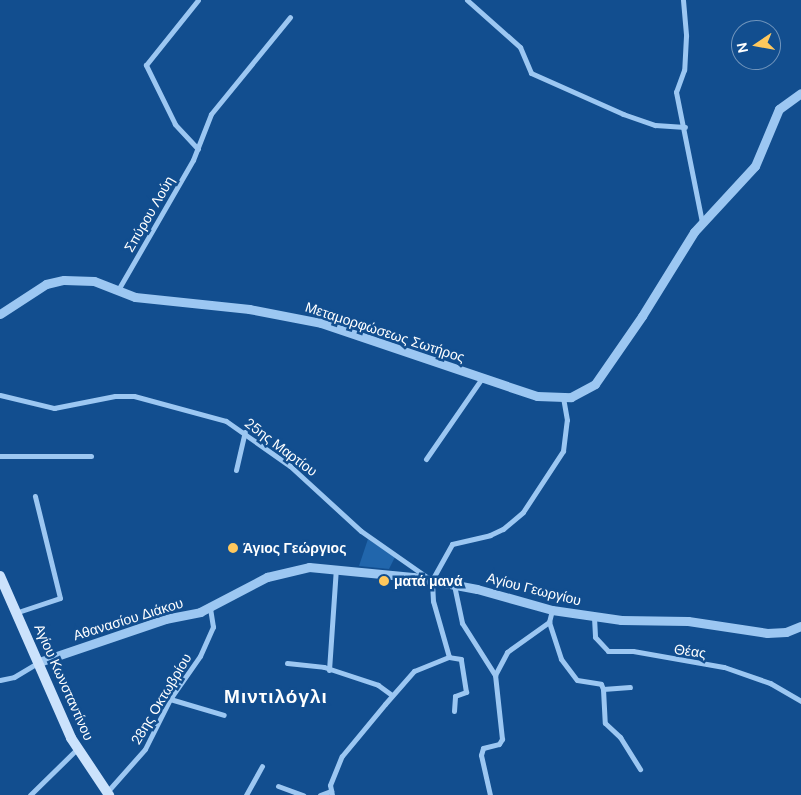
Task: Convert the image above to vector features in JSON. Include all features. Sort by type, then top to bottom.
[{"type":"main road","name":"Αγίου Κωνσταντίνου","points":[[0,576],[18,612],[77,749],[108,793]]},
{"type":"street","points":[[198,0],[146,65],[150,79],[166,101],[175,124],[198,149]]},
{"type":"street","points":[[467,0],[520,46],[531,73],[623,114],[655,125],[685,127]]},
{"type":"street","points":[[683,0],[686,36],[684,70],[676,92],[685,127],[697,207],[702,222]]},
{"type":"street","name":"Σπύρου Λούη","points":[[118,290],[198,149],[212,114],[290,17]]},
{"type":"street","points":[[449,657],[433,601],[432,580],[452,544],[490,535],[503,529],[523,512],[563,451],[567,420],[563,398],[580,394],[594,384],[702,222],[755,166],[779,109],[801,93]]},
{"type":"street","name":"Μεταμορφώσεως Σωτήρος","points":[[0,314],[36,288],[55,281],[84,280],[135,297],[249,309],[321,323],[537,396],[563,398]]},
{"type":"street","points":[[426,459],[482,378]]},
{"type":"street","name":"25ης Μαρτίου","points":[[0,395],[54,408],[115,396],[134,396],[217,418],[245,432],[305,478],[362,531],[432,580]]},
{"type":"street","points":[[236,470],[245,432]]},
{"type":"street","points":[[0,456],[91,456]]},
{"type":"street","points":[[18,612],[60,598],[35,496]]},
{"type":"street","points":[[329,670],[336,568]]},
{"type":"street","name":"Αγίου Γεωργίου","points":[[210,609],[284,571],[336,568],[432,580],[552,610],[594,617],[688,621],[767,633],[786,632],[801,626]]},
{"type":"street","points":[[454,585],[462,623],[495,675],[501,742],[483,748],[481,755],[490,795]]},
{"type":"street","name":"Αθανασίου Διάκου","points":[[0,680],[14,677],[40,662],[165,620],[210,609]]},
{"type":"street","name":"28ης Οκτωβρίου","points":[[108,793],[145,749],[170,699],[200,656],[213,627],[210,609]]},
{"type":"street","points":[[552,610],[549,622],[561,659],[577,680],[597,683],[603,688],[630,687]]},
{"type":"street","name":"Θέας","points":[[594,617],[595,637],[608,651],[633,651],[724,667],[770,682],[801,701]]},
{"type":"street","points":[[495,675],[512,647],[549,622]]},
{"type":"street","points":[[320,795],[332,793],[335,769],[342,756],[414,671],[449,657],[461,659],[466,692],[455,696],[454,711]]},
{"type":"street","points":[[287,663],[329,670],[378,685],[392,695]]},
{"type":"street","points":[[603,688],[605,723],[620,736],[640,769]]},
{"type":"street","points":[[170,699],[224,715]]},
{"type":"street","points":[[30,795],[77,749]]},
{"type":"street","points":[[246,795],[262,766]]},
{"type":"street","points":[[278,786],[303,795]]},
{"type":"shaded area","points":[[368,539],[395,557],[389,569],[359,566]]},
{"type":"place","name":"Άγιος Γεώργιος","points":[[233,548]]},
{"type":"place","name":"ματά μανά","points":[[384,581]]},
{"type":"district","name":"Μιντιλόγλι","points":[[276,697]]}]
